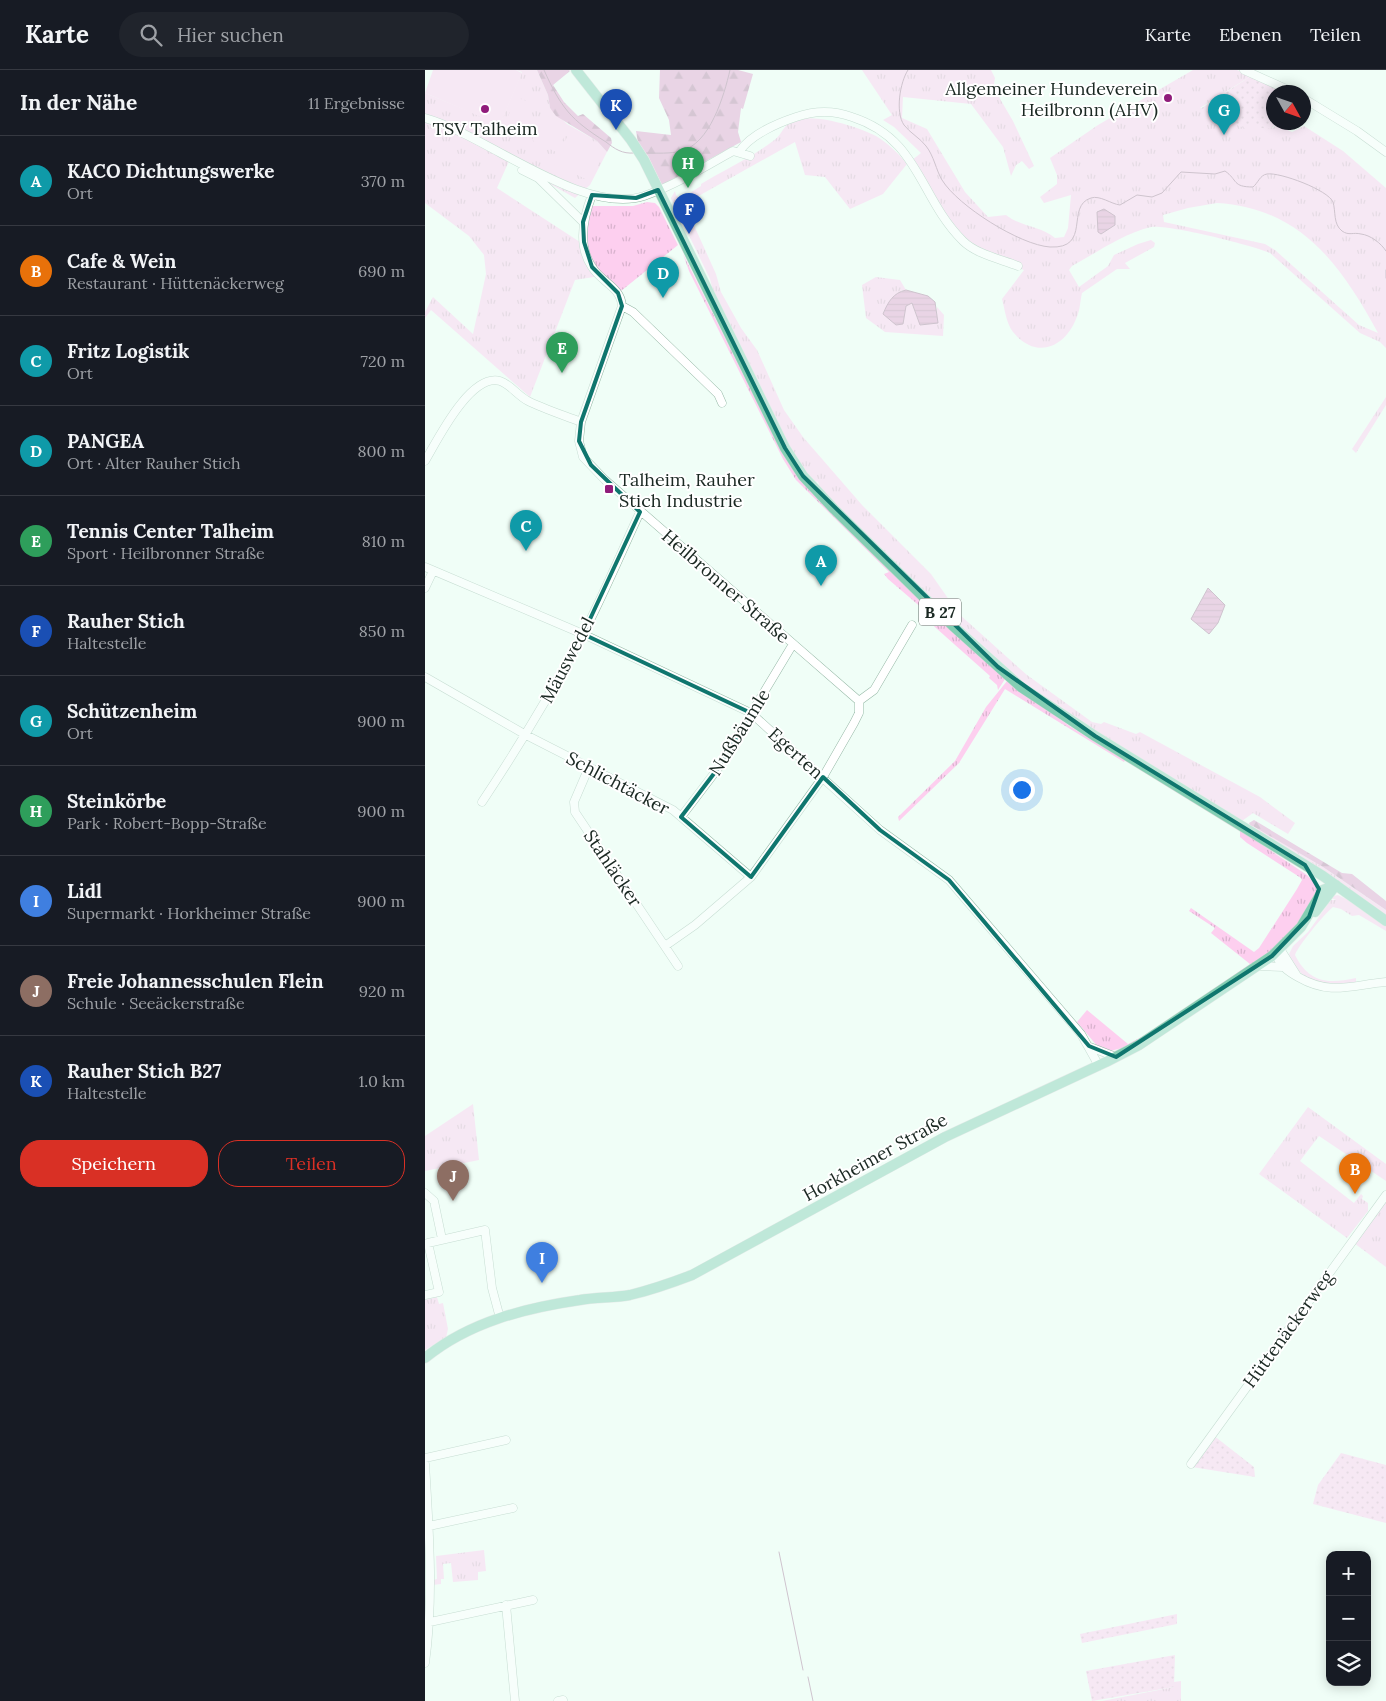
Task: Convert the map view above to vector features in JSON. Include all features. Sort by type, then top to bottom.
[{"type":"main road","name":"B 27","points":[[576,70],[635,146],[647,166],[785,448],[803,476],[822,498],[953,626],[1021,687],[1095,736],[1305,865],[1386,921]]},
{"type":"main road","points":[[1305,865],[1316,881],[1319,895]]},
{"type":"main road","points":[[1319,895],[1327,887],[1336,885]]},
{"type":"main road","name":"Horkheimer Straße","points":[[425,1358],[461,1334],[500,1318],[556,1304],[629,1295],[658,1288],[692,1275],[979,1120],[1099,1066],[1139,1045],[1259,966],[1280,949],[1309,917],[1317,911],[1336,885]]},
{"type":"main road","name":"Horkheimer Straße","points":[[1309,917],[1319,895]]},
{"type":"street","points":[[1244,70],[1277,85]]},
{"type":"street","points":[[1311,103],[1357,131],[1386,152]]},
{"type":"street","points":[[739,152],[751,140],[774,126],[802,115],[829,111],[861,120],[876,127],[895,140],[911,162],[931,199],[964,242],[986,254],[1018,266]]},
{"type":"street","points":[[425,118],[455,129],[557,181],[593,196],[610,198],[636,198],[658,190],[733,151],[750,156]]},
{"type":"street","points":[[522,170],[538,178],[583,222]]},
{"type":"street","points":[[593,196],[583,222],[584,242],[592,267],[618,293],[622,306],[633,312],[718,394],[722,403]]},
{"type":"street","name":"Heilbronner Straße","points":[[622,306],[581,422],[579,441],[583,457],[640,512],[859,701]]},
{"type":"street","points":[[425,461],[454,412],[479,386],[492,381],[501,381],[527,400],[581,422]]},
{"type":"street","name":"Mäuswedel","points":[[481,802],[526,735],[583,634],[640,512]]},
{"type":"street","name":"Egerten","points":[[425,568],[583,634],[751,713],[880,830],[949,880],[1089,1046],[1099,1066]]},
{"type":"street","points":[[425,588],[433,571]]},
{"type":"street","points":[[665,946],[695,925],[751,877],[823,777],[859,713],[859,701],[875,690],[912,625]]},
{"type":"street","name":"Nußbäumle","points":[[681,817],[719,767],[793,644]]},
{"type":"street","name":"Schlichtäcker","points":[[425,677],[526,735],[673,810],[751,877]]},
{"type":"street","name":"Stahläcker","points":[[589,767],[574,802],[575,812],[678,966]]},
{"type":"street","points":[[1280,949],[1278,959],[1283,966],[1297,976],[1318,986],[1337,989],[1386,982]]},
{"type":"street","points":[[1280,949],[1297,976]]},
{"type":"street","points":[[1259,966],[1283,966]]},
{"type":"street","name":"Egerten","points":[[1089,1046],[1116,1057]]},
{"type":"street","points":[[425,1193],[434,1202],[442,1239]]},
{"type":"street","name":"Hüttenäckerweg","points":[[1191,1464],[1386,1195]]},
{"type":"street","points":[[425,1295],[439,1292],[428,1243],[485,1230],[492,1288],[500,1318]]},
{"type":"street","points":[[425,1458],[506,1440]]},
{"type":"street","points":[[425,1464],[426,1503],[429,1526],[425,1664]]},
{"type":"street","points":[[429,1526],[513,1508]]},
{"type":"street","points":[[427,1622],[533,1600]]},
{"type":"street","points":[[506,1605],[515,1701]]},
{"type":"street","points":[[558,1701],[563,1700]]},
{"type":"highlighted area","points":[[658,190],[785,448],[803,476],[998,667],[1095,736],[1305,865],[1319,889],[1309,917],[1272,956],[1116,1057],[1089,1046],[949,880],[880,830],[823,777],[751,877],[681,817],[719,767],[751,713],[583,634],[640,512],[591,465],[579,441],[581,422],[622,306],[618,293],[592,267],[584,242],[583,222],[592,195],[636,198]]},
{"type":"green space","name":"TSV Talheim","points":[[433,70],[516,70],[522,73],[500,125],[425,93]]},
{"type":"green space","points":[[516,70],[537,70],[548,95],[550,108],[567,124],[597,141],[607,152],[590,185],[575,198],[509,161],[497,188],[583,244],[600,276],[575,280],[530,397],[431,310],[425,318],[425,312],[433,297],[473,334],[486,274],[484,255],[469,236],[425,203],[425,93],[500,124],[522,72]]},
{"type":"green space","points":[[537,70],[570,71],[553,85],[564,102],[578,116],[583,114],[611,138],[612,143],[607,152],[597,141],[556,116],[550,108],[548,95]]},
{"type":"green space","points":[[660,70],[738,70],[753,74],[743,109],[741,108],[738,132],[741,142],[662,185],[648,156],[638,143],[636,131],[671,135],[669,120],[659,98]]},
{"type":"green space","points":[[862,70],[991,70],[995,78],[996,92],[1013,121],[1034,166],[1029,169],[1022,161],[1016,165],[1011,176],[1003,147],[971,104],[903,97],[902,118],[927,129],[965,192],[988,217],[1006,215],[1018,222],[1044,231],[1055,238],[1064,237],[1068,228],[1071,195],[1044,203],[1040,197],[1057,184],[1057,175],[1050,158],[1098,125],[1193,70],[1237,70],[1251,76],[1200,108],[1266,126],[1266,130],[1287,130],[1292,132],[1296,130],[1310,130],[1343,151],[1386,188],[1386,348],[1380,342],[1360,333],[1270,253],[1210,236],[1160,227],[1151,227],[1130,234],[1072,266],[1069,270],[1079,287],[1108,266],[1114,255],[1151,240],[1155,243],[1154,247],[1125,263],[1130,269],[1117,269],[1082,293],[1079,310],[1071,329],[1057,343],[1039,348],[1030,346],[1013,332],[1007,321],[1002,299],[1024,270],[973,251],[931,201],[907,164],[921,153],[894,127],[883,120],[892,115]],"holes":[[[1217,203],[1247,207],[1272,216],[1295,228],[1315,244],[1333,263],[1364,308],[1378,333],[1359,325],[1275,250],[1265,244],[1164,222],[1163,215]]]},
{"type":"green space","points":[[1251,76],[1271,85],[1266,85],[1266,129],[1251,123],[1246,129],[1200,109]]},
{"type":"green space","points":[[516,97],[529,102],[519,124],[507,119]]},
{"type":"green space","points":[[545,115],[569,127],[556,152],[532,140]]},
{"type":"green space","points":[[807,118],[832,121],[868,132],[881,139],[907,164],[883,194],[850,209],[825,177],[805,175],[795,142],[695,198],[688,212],[716,274],[721,292],[741,328],[757,350],[784,410],[803,437],[862,505],[931,574],[959,614],[1027,675],[1092,722],[1101,724],[1104,722],[1136,734],[1140,732],[1260,797],[1295,823],[1288,834],[1253,813],[1242,821],[1071,718],[1002,667],[817,488],[819,484],[817,481],[814,485],[798,466],[716,302],[710,279],[671,198],[675,191],[680,199],[701,186],[701,184],[756,153],[775,139],[788,124]]},
{"type":"green space","points":[[570,131],[595,143],[591,151],[602,157],[590,181],[554,164]]},
{"type":"green space","points":[[647,202],[655,203],[659,207],[678,245],[621,291],[599,273],[588,255],[586,234],[589,206],[633,206]]},
{"type":"green space","points":[[683,254],[784,456],[812,493],[933,612],[930,615],[888,579],[884,574],[889,572],[796,480],[783,459],[689,271]]},
{"type":"green space","points":[[876,277],[900,280],[906,290],[901,291],[904,312],[906,306],[912,303],[920,325],[937,323],[937,307],[944,315],[943,336],[885,332],[866,318],[862,285]]},
{"type":"green space","points":[[1386,397],[1386,405],[1356,453],[1352,449]]},
{"type":"green space","points":[[934,614],[1005,679],[998,690],[997,685],[989,678],[990,676],[927,620]]},
{"type":"green space","points":[[1007,681],[1071,727],[1125,760],[1124,762],[1005,689],[959,763],[899,821],[898,817],[955,761],[986,707]]},
{"type":"green space","points":[[1254,820],[1342,873],[1352,874],[1386,901],[1386,910],[1323,867],[1253,826],[1251,828],[1249,823]]},
{"type":"green space","points":[[1252,825],[1323,867],[1386,910],[1386,915],[1327,873],[1251,828]]},
{"type":"green space","points":[[1240,830],[1307,875],[1316,885],[1312,904],[1297,925],[1274,948],[1246,971],[1186,1012],[1130,1046],[1106,1052],[1106,1050],[1098,1047],[1077,1022],[1087,1010],[1128,1044],[1151,1032],[1250,964],[1211,933],[1215,928],[1189,911],[1191,908],[1254,952],[1259,948],[1302,880],[1247,843],[1240,837]]},
{"type":"green space","points":[[1338,895],[1386,926],[1386,931],[1359,915],[1352,916],[1341,909],[1333,907],[1312,930],[1295,955],[1300,964],[1313,976],[1328,981],[1356,978],[1356,984],[1316,982],[1301,973],[1289,954],[1293,946],[1308,932],[1331,900],[1336,900],[1331,898]]},
{"type":"green space","points":[[473,1104],[479,1160],[425,1171],[425,1136]]},
{"type":"green space","points":[[1308,1107],[1386,1164],[1386,1181],[1319,1136],[1300,1161],[1354,1203],[1361,1194],[1363,1196],[1362,1199],[1368,1203],[1368,1211],[1347,1238],[1259,1174]]},
{"type":"green space","points":[[1386,1197],[1386,1267],[1354,1243]]},
{"type":"green space","points":[[437,1297],[439,1304],[443,1303],[448,1329],[446,1338],[425,1350],[425,1300]]},
{"type":"green space","points":[[1213,1435],[1254,1467],[1255,1477],[1192,1467]]},
{"type":"green space","points":[[1341,1453],[1386,1465],[1386,1523],[1313,1504],[1318,1485]]},
{"type":"green space","points":[[484,1550],[486,1571],[478,1572],[478,1580],[453,1582],[451,1563],[443,1564],[444,1579],[441,1579],[441,1584],[433,1585],[433,1580],[437,1579],[436,1556]]},
{"type":"green space","points":[[1177,1614],[1177,1624],[1082,1643],[1080,1634]]},
{"type":"green space","points":[[1175,1655],[1174,1687],[1092,1701],[1086,1671]]},
{"type":"green space","points":[[1181,1681],[1181,1701],[1102,1701],[1174,1687],[1174,1682]]},
{"type":"shaded area","points":[[1104,209],[1115,216],[1115,225],[1101,234],[1098,232],[1097,212]]},
{"type":"shaded area","points":[[906,290],[928,296],[935,302],[938,323],[920,325],[912,303],[906,306],[903,324],[896,325],[883,314],[891,299],[898,293]]},
{"type":"shaded area","points":[[1208,588],[1225,605],[1218,623],[1209,634],[1191,619]]},
{"type":"waterway","points":[[544,70],[562,104],[575,120],[616,149],[626,153],[634,153]]},
{"type":"waterway","points":[[646,153],[681,151],[691,147],[700,139],[708,129],[720,105],[730,70]]},
{"type":"waterway","points":[[908,70],[900,97],[901,119],[909,131],[926,146],[942,180],[961,201],[975,212],[1007,232],[1037,245],[1063,246],[1070,241],[1075,234],[1083,202],[1091,198],[1094,197],[1120,205],[1137,195],[1152,197],[1162,193],[1181,172],[1215,174],[1225,171],[1238,184],[1246,187],[1253,187],[1261,177],[1267,174],[1282,176],[1313,187],[1329,197],[1333,202],[1337,225],[1342,231],[1368,236],[1378,242],[1386,251]]},
{"type":"waterway","points":[[1386,270],[1386,278]]},
{"type":"waterway","points":[[779,1552],[803,1670]]},
{"type":"waterway","points":[[808,1677],[813,1701]]},
{"type":"place","name":"Allgemeiner Hundeverein Heilbronn (AHV)","points":[[1168,98]]},
{"type":"place","name":"TSV Talheim","points":[[485,109]]},
{"type":"place","name":"Rauher Stich B27","points":[[616,130]]},
{"type":"place","name":"Schützenheim","points":[[1224,135]]},
{"type":"place","name":"Steinkörbe","points":[[688,188]]},
{"type":"place","name":"Rauher Stich","points":[[689,234]]},
{"type":"place","name":"PANGEA","points":[[663,298]]},
{"type":"place","name":"Tennis Center Talheim","points":[[562,373]]},
{"type":"place","name":"Talheim, Rauher Stich Industrie","points":[[609,489]]},
{"type":"place","name":"Fritz Logistik","points":[[526,551]]},
{"type":"place","name":"KACO Dichtungswerke","points":[[821,586]]},
{"type":"place","name":"Cafe & Wein","points":[[1355,1194]]},
{"type":"place","name":"Freie Johannesschulen Flein","points":[[453,1201]]},
{"type":"place","name":"Lidl","points":[[542,1283]]}]
